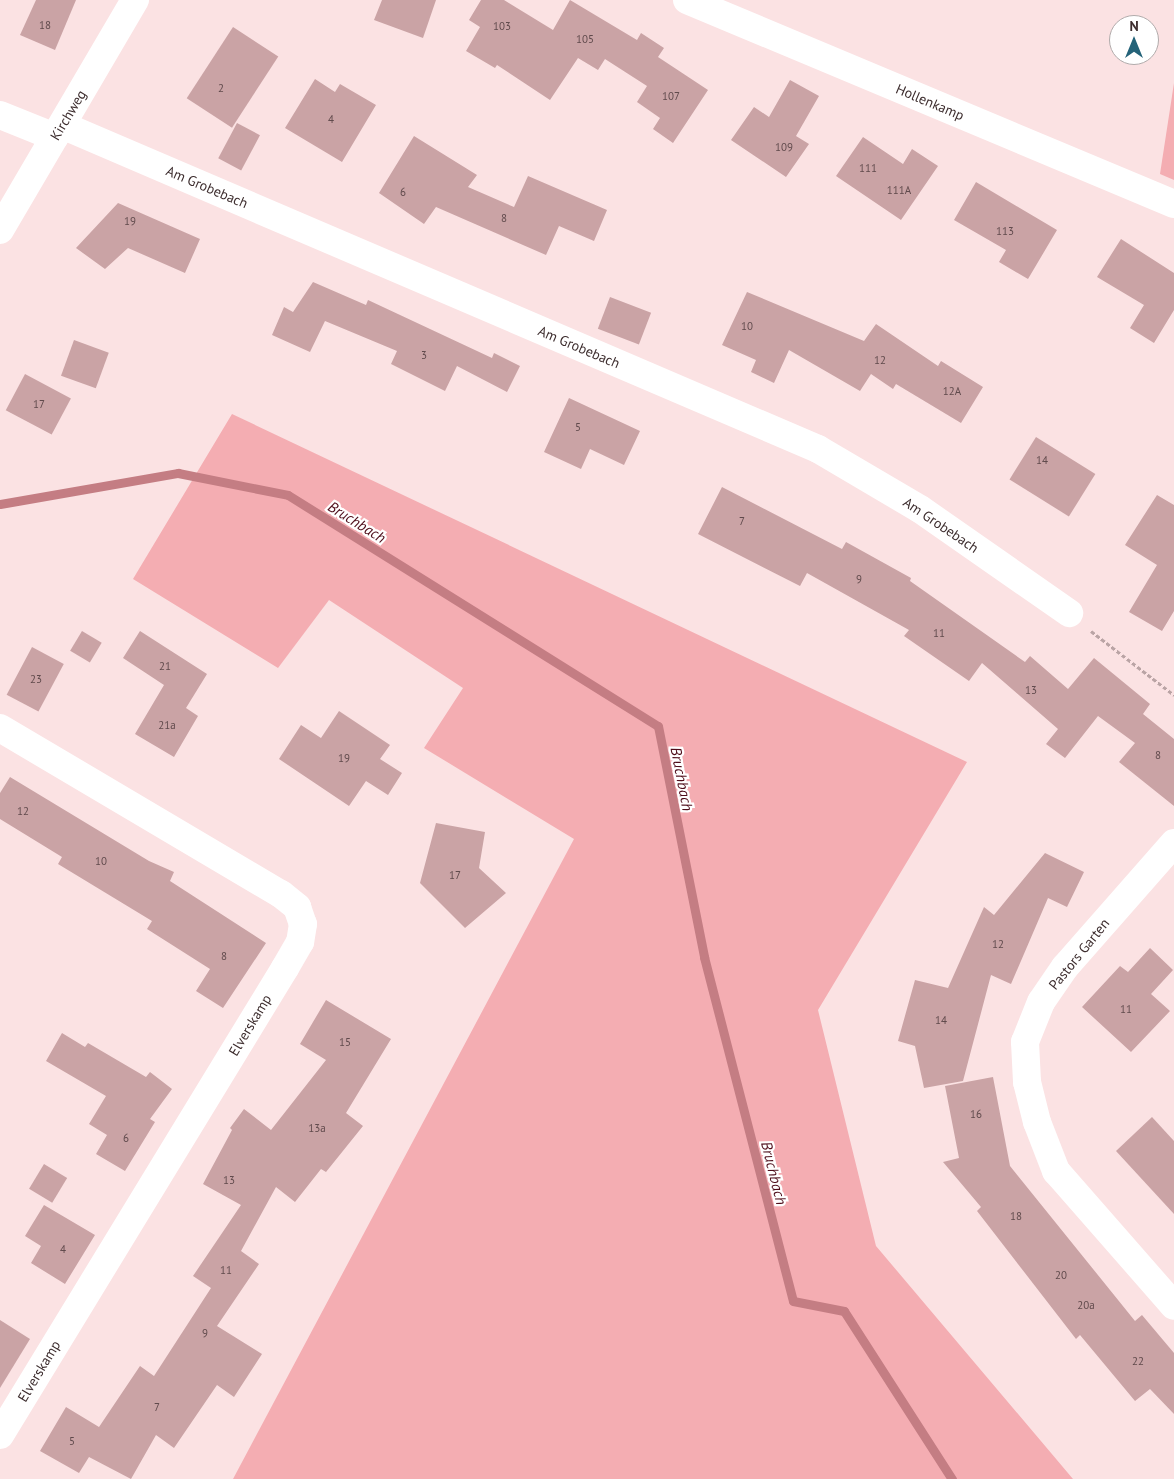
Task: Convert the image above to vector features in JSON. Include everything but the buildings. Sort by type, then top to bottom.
[{"type":"street","name":"Kirchweg","points":[[0,230],[60,132],[135,0]]},
{"type":"street","name":"Hollenkamp","points":[[686,0],[1174,204]]},
{"type":"street","name":"Am Grobebach","points":[[0,115],[60,132],[818,449],[920,509],[1069,613]]},
{"type":"street","name":"Elverskamp","points":[[0,728],[280,894],[297,907],[302,924],[300,942],[285,968],[0,1435]]},
{"type":"street","name":"Pastors Garten","points":[[1174,843],[1065,967],[1041,1002],[1025,1042],[1027,1082],[1036,1122],[1056,1172],[1174,1306]]},
{"type":"path","points":[[1069,613],[1174,695]]},
{"type":"shaded area","points":[[1174,83],[1174,180],[1160,174]]},
{"type":"shaded area","points":[[232,414],[967,762],[818,1010],[876,1246],[1073,1479],[233,1479],[574,839],[424,748],[463,688],[329,600],[278,668],[133,579]]},
{"type":"waterway","name":"Bruchbach","points":[[0,504],[178,473],[288,495],[658,726],[704,957],[793,1301],[844,1311],[952,1479]]}]
